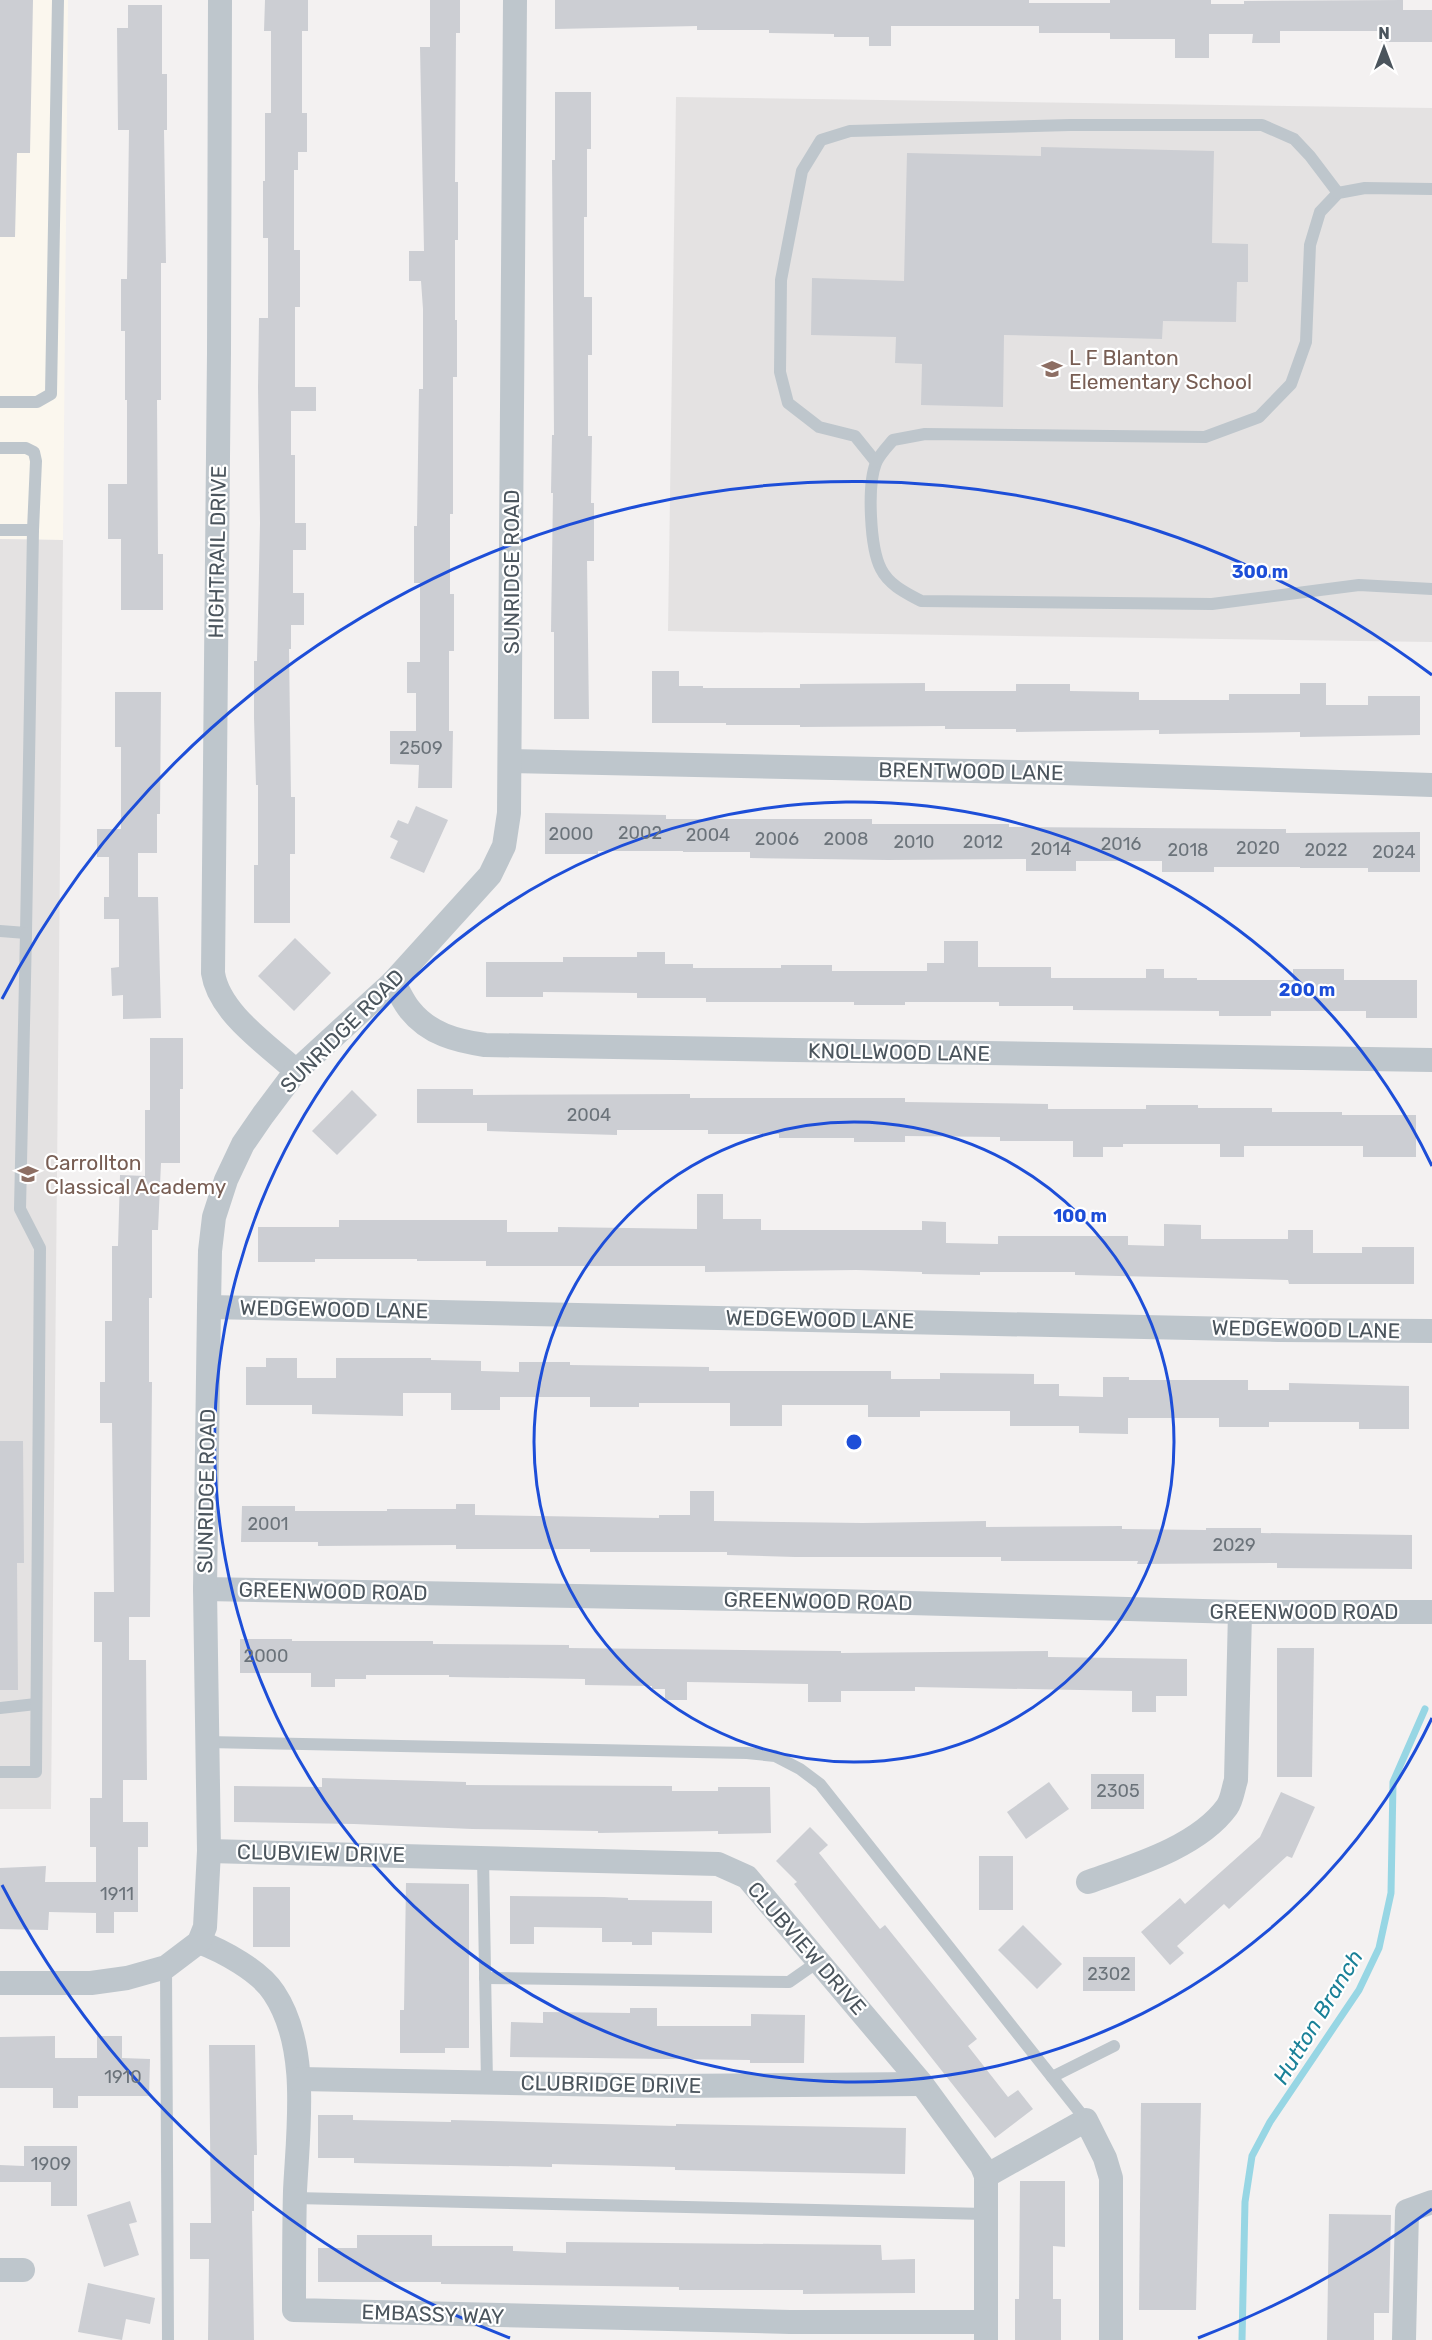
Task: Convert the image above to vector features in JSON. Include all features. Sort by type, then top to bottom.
[{"type":"street","name":"HIGHTRAIL DRIVE","points":[[220,0],[213,973],[215,984],[230,1011],[296,1071]]},
{"type":"street","name":"SUNRIDGE ROAD","points":[[199,1942],[205,1927],[209,1851],[205,1589],[210,1251],[214,1217],[226,1180],[243,1144],[296,1071],[393,982],[490,875],[504,846],[509,813],[510,762],[515,0]]},
{"type":"street","name":"BRENTWOOD LANE","points":[[510,762],[1061,773],[1432,785]]},
{"type":"street","name":"KNOLLWOOD LANE","points":[[393,982],[410,1011],[433,1030],[458,1041],[485,1045],[1432,1060]]},
{"type":"street","name":"WEDGEWOOD LANE","points":[[209,1307],[1278,1330],[1432,1331]]},
{"type":"street","name":"GREENWOOD ROAD","points":[[205,1589],[837,1600],[1240,1611],[1432,1611]]},
{"type":"street","points":[[1088,1882],[1136,1864],[1197,1836],[1228,1805],[1236,1780],[1240,1611]]},
{"type":"street","name":"CLUBVIEW DRIVE","points":[[209,1851],[718,1863],[747,1877],[819,1961],[922,2084],[982,2166],[986,2176]]},
{"type":"street","points":[[0,1983],[91,1983],[127,1978],[166,1967],[199,1942]]},
{"type":"street","name":"EMBASSY WAY","points":[[199,1942],[216,1949],[249,1969],[274,1992],[292,2036],[299,2079],[294,2310],[778,2322],[986,2331]]},
{"type":"street","name":"CLUBRIDGE DRIVE","points":[[299,2079],[670,2086],[922,2084]]},
{"type":"street","points":[[986,2331],[986,2176],[1086,2120],[1105,2158],[1111,2178],[1111,2340]]},
{"type":"street","points":[[1404,2340],[1407,2211],[1432,2202]]},
{"type":"lane","points":[[0,402],[37,402],[51,394],[58,0]]},
{"type":"lane","points":[[876,462],[855,436],[819,427],[788,403],[780,372],[781,279],[802,171],[821,140],[850,131],[1071,125],[1262,125],[1294,139],[1338,193]]},
{"type":"lane","points":[[1432,189],[1365,188],[1338,193],[1320,212],[1310,245],[1306,342],[1291,384],[1259,417],[1205,437],[925,434],[892,440],[876,462],[873,485],[872,540],[881,570],[897,588],[921,601],[1212,604],[1359,585],[1432,589]]},
{"type":"lane","points":[[0,448],[26,448],[34,452],[36,461],[20,1209],[40,1248],[36,1772],[0,1772]]},
{"type":"lane","points":[[0,530],[33,530]]},
{"type":"lane","points":[[0,931],[26,933]]},
{"type":"lane","points":[[0,1708],[36,1704]]},
{"type":"lane","points":[[207,1743],[723,1753],[775,1756],[800,1769],[820,1784],[1086,2120]]},
{"type":"lane","points":[[483,1857],[487,2083]]},
{"type":"lane","points":[[485,1978],[789,1982],[819,1961]]},
{"type":"lane","points":[[166,1967],[168,2340]]},
{"type":"lane","points":[[1052,2077],[1114,2046]]},
{"type":"lane","points":[[295,2198],[986,2214]]},
{"type":"shaded area","points":[[0,0],[68,0],[63,540],[0,539]]},
{"type":"shaded area","name":"L F Blanton Elementary School","points":[[676,97],[1432,108],[1432,642],[668,631]]},
{"type":"shaded area","name":"Carrollton Classical Academy","points":[[0,539],[63,540],[51,1809],[0,1809]]},
{"type":"building","points":[[0,0],[33,0],[30,153],[17,153],[15,237],[0,237]]},
{"type":"building","points":[[265,0],[308,0],[308,31],[302,31],[302,113],[307,113],[307,152],[298,152],[298,170],[294,170],[294,250],[300,250],[300,307],[295,307],[295,387],[316,387],[316,411],[291,411],[291,455],[295,455],[295,523],[306,523],[306,550],[293,550],[293,593],[304,593],[304,625],[291,625],[291,649],[289,649],[291,797],[295,797],[295,854],[290,854],[290,923],[254,923],[254,865],[258,865],[254,661],[257,661],[260,523],[259,318],[268,318],[268,238],[263,238],[263,181],[265,181],[265,113],[271,113],[271,31],[264,31]]},
{"type":"building","points":[[430,0],[460,0],[460,33],[456,33],[455,182],[458,182],[458,240],[455,240],[455,320],[457,320],[457,377],[453,377],[453,514],[450,514],[450,594],[454,594],[454,651],[449,651],[449,731],[453,731],[452,788],[418,788],[419,765],[390,764],[390,731],[416,731],[416,693],[407,693],[407,662],[420,662],[420,583],[414,583],[414,526],[417,526],[419,389],[423,389],[423,309],[421,281],[409,281],[409,251],[424,251],[420,47],[430,47]]},
{"type":"building","points":[[555,0],[1029,0],[1029,3],[1110,3],[1110,0],[1211,0],[1211,4],[1244,4],[1244,1],[1403,0],[1403,10],[1432,10],[1432,42],[1381,42],[1381,31],[1280,31],[1280,43],[1252,43],[1253,34],[1209,34],[1209,58],[1175,58],[1175,39],[1110,39],[1110,33],[1039,33],[1039,26],[891,26],[891,46],[869,46],[869,37],[769,33],[769,30],[697,30],[697,26],[555,29]]},
{"type":"building","points":[[128,5],[162,5],[162,74],[167,74],[167,130],[164,130],[166,263],[161,263],[161,400],[157,400],[158,554],[163,554],[163,610],[121,610],[121,539],[108,539],[108,484],[127,484],[125,331],[121,331],[121,279],[127,279],[129,130],[118,130],[117,28],[128,28]]},
{"type":"building","points":[[555,92],[591,92],[591,149],[587,149],[587,217],[584,217],[584,297],[592,297],[592,355],[588,355],[588,436],[592,436],[591,503],[594,503],[594,561],[587,561],[589,719],[554,719],[554,632],[551,632],[553,493],[551,493],[552,435],[554,435],[552,160],[555,160]]},
{"type":"building","points":[[1041,147],[1214,151],[1212,243],[1248,244],[1248,282],[1237,282],[1236,322],[1163,321],[1162,339],[1004,335],[1003,407],[921,405],[922,364],[895,363],[896,337],[811,335],[812,278],[904,281],[907,153],[1041,156]]},
{"type":"building","points":[[652,671],[679,671],[679,686],[703,686],[703,688],[800,688],[800,684],[925,683],[925,691],[1016,691],[1016,684],[1070,684],[1070,691],[1139,692],[1139,700],[1229,700],[1229,694],[1300,694],[1300,683],[1326,683],[1326,705],[1368,705],[1368,696],[1420,696],[1420,735],[1300,737],[1300,732],[1159,734],[1159,730],[1016,732],[1016,729],[945,729],[945,726],[800,727],[800,725],[726,725],[726,723],[652,723]]},
{"type":"building","points":[[115,692],[161,692],[160,814],[157,814],[157,853],[138,853],[138,897],[158,897],[161,1018],[123,1019],[123,995],[112,996],[111,968],[119,967],[119,919],[104,919],[104,897],[109,897],[109,857],[97,857],[97,829],[121,829],[121,747],[115,747]]},
{"type":"building","points":[[416,806],[448,820],[424,873],[390,858],[398,841],[390,837],[398,820],[408,824]]},
{"type":"building","points":[[545,813],[666,815],[666,819],[872,819],[872,824],[1009,824],[1009,827],[1286,829],[1286,833],[1420,832],[1420,872],[1368,872],[1368,868],[1214,867],[1214,872],[1162,872],[1162,861],[1076,861],[1076,871],[1026,871],[1026,859],[750,858],[750,852],[683,851],[598,851],[598,854],[545,854]]},
{"type":"building","points":[[295,938],[331,973],[294,1011],[258,976]]},
{"type":"building","points":[[944,941],[978,941],[978,967],[1051,967],[1051,978],[1146,978],[1146,969],[1164,969],[1164,978],[1293,980],[1293,969],[1344,969],[1344,980],[1417,980],[1417,1018],[1366,1018],[1366,1011],[1271,1011],[1271,1016],[1219,1016],[1219,1011],[1073,1010],[1073,1006],[999,1006],[999,1002],[905,1002],[905,1005],[854,1005],[854,1002],[706,1002],[706,998],[637,998],[637,993],[543,992],[543,997],[486,997],[486,962],[563,962],[563,957],[637,957],[637,952],[665,952],[665,964],[693,964],[693,968],[781,968],[781,965],[832,965],[832,971],[927,971],[927,963],[944,963]]},
{"type":"building","points":[[150,1038],[183,1038],[183,1089],[180,1089],[180,1163],[161,1163],[158,1230],[152,1230],[152,1298],[149,1298],[149,1382],[152,1382],[150,1617],[129,1617],[129,1660],[146,1660],[147,1780],[123,1780],[123,1822],[148,1822],[148,1847],[138,1847],[138,1912],[114,1912],[114,1933],[96,1933],[96,1913],[49,1912],[48,1930],[0,1929],[0,1868],[46,1866],[45,1882],[96,1882],[96,1847],[90,1847],[90,1798],[102,1798],[102,1642],[94,1642],[94,1592],[114,1592],[112,1423],[100,1423],[100,1382],[105,1382],[105,1321],[112,1321],[112,1246],[118,1246],[120,1175],[145,1176],[145,1110],[150,1110]]},
{"type":"building","points":[[417,1089],[473,1089],[473,1095],[690,1094],[690,1098],[905,1098],[905,1102],[1048,1104],[1048,1109],[1146,1109],[1146,1105],[1198,1105],[1198,1108],[1272,1108],[1272,1112],[1416,1115],[1416,1157],[1363,1157],[1363,1146],[1244,1146],[1244,1157],[1220,1157],[1220,1144],[1123,1144],[1123,1147],[1103,1147],[1103,1157],[1073,1157],[1073,1141],[1000,1141],[1000,1137],[905,1136],[905,1142],[854,1142],[854,1138],[779,1138],[779,1134],[708,1134],[708,1130],[617,1130],[617,1135],[487,1131],[487,1123],[417,1123]]},
{"type":"building","points":[[352,1090],[377,1115],[337,1155],[312,1131]]},
{"type":"building","points":[[697,1194],[723,1194],[723,1219],[761,1219],[761,1230],[922,1230],[922,1221],[946,1222],[946,1243],[998,1244],[998,1236],[1128,1236],[1128,1245],[1164,1246],[1164,1224],[1201,1225],[1201,1239],[1288,1239],[1288,1230],[1313,1230],[1313,1253],[1362,1253],[1362,1247],[1414,1247],[1414,1284],[1289,1284],[1288,1280],[1075,1275],[1075,1272],[980,1272],[980,1275],[856,1270],[705,1272],[705,1266],[486,1266],[486,1261],[417,1261],[417,1259],[315,1259],[315,1262],[258,1262],[258,1227],[339,1227],[339,1220],[507,1220],[507,1232],[558,1232],[558,1227],[697,1229]]},
{"type":"building","points":[[266,1358],[297,1358],[297,1378],[336,1378],[336,1358],[431,1358],[431,1360],[481,1361],[481,1371],[519,1372],[519,1362],[570,1362],[570,1365],[709,1367],[709,1371],[891,1371],[891,1379],[940,1379],[940,1373],[1034,1374],[1034,1384],[1059,1384],[1059,1396],[1103,1397],[1103,1377],[1129,1377],[1129,1380],[1248,1380],[1248,1390],[1289,1390],[1289,1383],[1409,1386],[1409,1429],[1359,1429],[1359,1422],[1269,1422],[1269,1427],[1219,1427],[1219,1418],[1128,1418],[1128,1434],[1079,1433],[1079,1426],[1010,1426],[1010,1411],[920,1411],[920,1417],[868,1417],[868,1405],[782,1405],[782,1426],[730,1426],[730,1403],[639,1403],[639,1407],[590,1407],[590,1397],[500,1397],[500,1410],[451,1410],[451,1393],[403,1393],[403,1416],[312,1414],[312,1405],[246,1405],[246,1367],[266,1367]]},
{"type":"building","points":[[0,1441],[23,1441],[24,1563],[17,1563],[18,1690],[0,1690]]},
{"type":"building","points":[[690,1491],[714,1491],[714,1521],[863,1523],[986,1521],[986,1527],[1122,1526],[1122,1529],[1206,1530],[1206,1528],[1261,1528],[1261,1533],[1412,1535],[1412,1569],[1277,1568],[1277,1563],[1137,1564],[1138,1561],[1001,1561],[1001,1557],[795,1557],[727,1555],[727,1552],[590,1552],[590,1549],[456,1549],[456,1545],[318,1546],[318,1542],[241,1542],[242,1506],[295,1506],[295,1511],[387,1511],[387,1509],[456,1509],[456,1504],[475,1504],[475,1515],[659,1518],[659,1515],[690,1515]]},
{"type":"building","points":[[240,1639],[433,1641],[433,1644],[569,1645],[569,1648],[841,1651],[841,1653],[1048,1651],[1048,1657],[1187,1659],[1187,1696],[1156,1696],[1156,1712],[1132,1712],[1132,1691],[915,1687],[915,1691],[841,1691],[841,1702],[808,1702],[808,1684],[687,1682],[687,1700],[665,1700],[665,1689],[652,1689],[652,1686],[585,1685],[585,1679],[449,1677],[449,1675],[366,1675],[366,1679],[335,1679],[335,1687],[311,1687],[311,1673],[240,1673]]},
{"type":"building","points":[[1277,1648],[1314,1648],[1312,1777],[1277,1777]]},
{"type":"building","points":[[1091,1774],[1144,1774],[1144,1809],[1091,1809]]},
{"type":"building","points":[[322,1778],[466,1782],[466,1785],[672,1786],[672,1791],[718,1791],[718,1787],[770,1787],[771,1833],[718,1834],[718,1831],[598,1833],[598,1831],[234,1822],[234,1786],[322,1787]]},
{"type":"building","points":[[1049,1782],[1069,1809],[1026,1839],[1007,1812]]},
{"type":"building","points":[[1281,1792],[1315,1807],[1292,1858],[1287,1856],[1229,1909],[1224,1904],[1177,1946],[1184,1953],[1170,1965],[1141,1932],[1180,1898],[1185,1904],[1260,1837]]},
{"type":"building","points":[[810,1827],[828,1845],[819,1853],[880,1929],[885,1925],[977,2039],[968,2046],[1008,2097],[1018,2090],[1033,2109],[995,2138],[794,1884],[797,1882],[776,1861]]},
{"type":"building","points":[[979,1856],[1013,1856],[1013,1910],[979,1910]]},
{"type":"building","points":[[406,1883],[469,1884],[469,2048],[445,2048],[445,2053],[400,2053],[400,2010],[404,2010]]},
{"type":"building","points":[[253,1887],[290,1887],[290,1947],[253,1947]]},
{"type":"building","points":[[510,1896],[712,1901],[712,1933],[652,1932],[652,1945],[632,1945],[632,1942],[602,1942],[602,1928],[534,1927],[534,1944],[510,1944]]},
{"type":"building","points":[[1023,1925],[1062,1964],[1037,1989],[998,1950]]},
{"type":"building","points":[[1083,1957],[1135,1957],[1135,1991],[1083,1991]]},
{"type":"building","points":[[630,2008],[657,2008],[657,2026],[751,2026],[751,2014],[805,2015],[804,2063],[750,2063],[750,2060],[510,2057],[511,2022],[543,2023],[543,2012],[630,2013]]},
{"type":"building","points":[[55,2036],[55,2058],[97,2058],[97,2036],[122,2036],[122,2058],[150,2059],[149,2096],[78,2096],[78,2108],[53,2108],[53,2088],[0,2088],[0,2037]]},
{"type":"building","points":[[209,2045],[255,2045],[257,2155],[254,2155],[254,2211],[252,2211],[254,2340],[208,2340],[209,2259],[190,2259],[190,2223],[211,2223]]},
{"type":"building","points":[[1141,2103],[1201,2103],[1196,2310],[1139,2310]]},
{"type":"building","points":[[318,2115],[353,2115],[353,2120],[906,2128],[905,2174],[675,2170],[675,2167],[552,2164],[552,2167],[354,2163],[354,2158],[318,2158]]},
{"type":"building","points":[[24,2146],[77,2146],[77,2206],[51,2206],[51,2182],[0,2182],[0,2165],[24,2166]]},
{"type":"building","points":[[1020,2181],[1065,2181],[1065,2247],[1053,2246],[1053,2299],[1061,2299],[1061,2340],[1015,2340],[1015,2299],[1019,2299]]},
{"type":"building","points":[[130,2201],[137,2222],[129,2224],[139,2255],[104,2267],[87,2215]]},
{"type":"building","points":[[1329,2214],[1391,2215],[1389,2313],[1374,2313],[1374,2340],[1327,2340]]},
{"type":"building","points":[[357,2235],[432,2235],[432,2246],[513,2246],[513,2251],[566,2253],[566,2242],[881,2245],[882,2260],[915,2259],[915,2293],[803,2294],[803,2290],[679,2290],[679,2287],[318,2282],[318,2248],[357,2248]]},
{"type":"building","points":[[88,2283],[155,2298],[150,2324],[126,2319],[122,2340],[78,2332]]},
{"type":"waterway","name":"Hutton Branch","points":[[1242,2340],[1245,2202],[1252,2156],[1270,2122],[1359,1990],[1379,1948],[1391,1893],[1393,1782],[1425,1709]]},
{"type":"place","name":"L F Blanton Elementary School","points":[[1052,369]]},
{"type":"place","name":"Carrollton Classical Academy","points":[[28,1174]]}]
